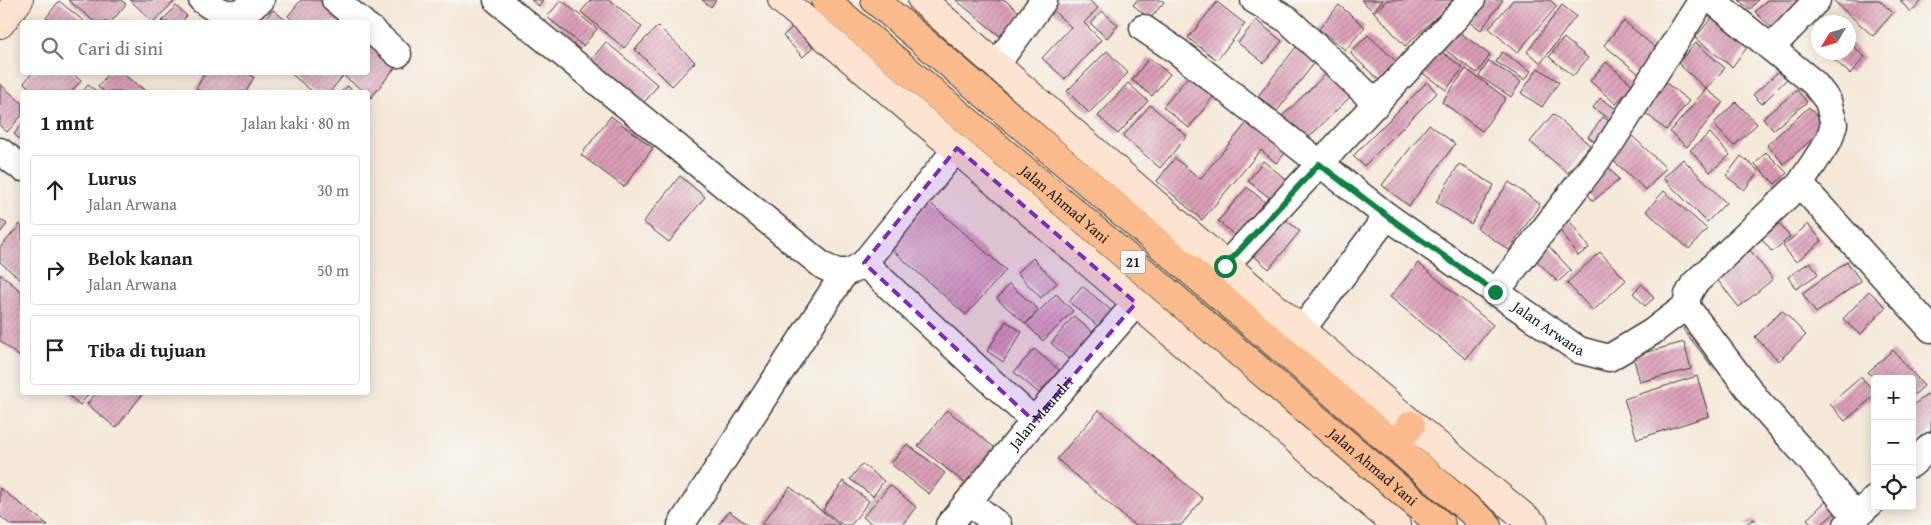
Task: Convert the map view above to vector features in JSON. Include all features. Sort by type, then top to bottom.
[{"type":"highway","name":"Jalan Ahmad Yani","points":[[825,0],[1441,525]]},
{"type":"highway","name":"Jalan Ahmad Yani","points":[[875,0],[1403,435],[1487,525]]},
{"type":"street","points":[[0,24],[18,0]]},
{"type":"street","points":[[202,0],[224,14],[237,13],[252,7],[261,0]]},
{"type":"street","points":[[335,0],[360,20]]},
{"type":"street","points":[[497,0],[823,266],[834,272],[855,268]]},
{"type":"street","points":[[782,0],[1396,525]]},
{"type":"street","points":[[922,0],[1301,331],[1403,435],[1534,525]]},
{"type":"street","points":[[996,65],[1044,0]]},
{"type":"street","points":[[1254,0],[1288,20],[1377,104]]},
{"type":"street","points":[[1225,266],[1472,0]]},
{"type":"street","points":[[1495,292],[1612,141],[1702,0]]},
{"type":"street","points":[[1712,0],[1814,83],[1828,101],[1834,124],[1829,140],[1800,184],[1694,284],[1688,295],[1686,306],[1757,400],[1812,461],[1852,521],[1871,503]]},
{"type":"street","points":[[1771,48],[1817,0]]},
{"type":"street","name":"Jalan Arwana","points":[[1143,28],[1177,51],[1387,216],[1579,350],[1609,358],[1652,332],[1686,306]]},
{"type":"street","points":[[370,30],[398,54]]},
{"type":"street","points":[[681,525],[855,268],[956,148]]},
{"type":"street","points":[[0,151],[20,166]]},
{"type":"street","points":[[1800,184],[1931,329]]},
{"type":"street","points":[[1301,331],[1387,216]]},
{"type":"street","points":[[855,268],[1034,421]]},
{"type":"street","name":"Jalan Maundri","points":[[949,525],[1034,421],[1136,303]]},
{"type":"street","points":[[1916,460],[1931,446]]},
{"type":"street","points":[[968,502],[998,525]]},
{"type":"highlighted area","points":[[957,148],[1136,303],[1034,421],[864,263]]},
{"type":"building","points":[[68,0],[121,0],[126,4],[113,20],[93,20]]},
{"type":"building","points":[[130,0],[176,0],[155,20],[151,20]]},
{"type":"building","points":[[301,0],[330,0],[353,20],[293,20],[288,16]]},
{"type":"building","points":[[531,0],[543,0],[539,6]]},
{"type":"building","points":[[561,0],[597,29],[583,46],[547,17]]},
{"type":"building","points":[[591,0],[610,0],[642,27],[624,48],[581,12]]},
{"type":"building","points":[[702,0],[716,0],[711,7]]},
{"type":"building","points":[[956,0],[1005,0],[1021,14],[1001,37]]},
{"type":"building","points":[[1052,0],[1089,0],[1098,8],[1084,23],[1101,40],[1065,79],[1042,58],[1071,27],[1047,5]]},
{"type":"building","points":[[1137,0],[1161,0],[1164,2],[1150,19],[1133,5]]},
{"type":"building","points":[[1361,0],[1383,0],[1373,11]]},
{"type":"building","points":[[1387,0],[1455,0],[1405,46],[1374,12]]},
{"type":"building","points":[[1486,0],[1503,0],[1481,30],[1470,22]]},
{"type":"building","points":[[1513,0],[1550,0],[1557,6],[1517,53],[1489,28]]},
{"type":"building","points":[[1739,0],[1758,0],[1750,10]]},
{"type":"building","points":[[1767,0],[1802,0],[1774,30],[1755,12]]},
{"type":"building","points":[[1879,0],[1893,13],[1873,36],[1856,21],[1856,15],[1850,15],[1834,1]]},
{"type":"building","points":[[1900,0],[1923,0],[1910,12]]},
{"type":"building","points":[[59,1],[83,20],[49,20],[46,18]]},
{"type":"building","points":[[1217,2],[1245,24],[1217,60],[1188,38]]},
{"type":"building","points":[[1339,5],[1365,27],[1345,50],[1319,29]]},
{"type":"building","points":[[1562,5],[1576,16],[1541,63],[1527,52]]},
{"type":"building","points":[[176,6],[187,16],[183,20],[163,20]]},
{"type":"building","points":[[273,10],[286,20],[264,20]]},
{"type":"building","points":[[1102,11],[1118,25],[1107,38],[1091,24]]},
{"type":"building","points":[[1713,16],[1749,45],[1732,67],[1695,38]]},
{"type":"building","points":[[1256,20],[1282,41],[1264,63],[1238,43]]},
{"type":"building","points":[[1624,21],[1659,51],[1639,74],[1604,45]]},
{"type":"building","points":[[658,26],[695,62],[672,86],[635,49]]},
{"type":"building","points":[[793,26],[813,47],[803,57],[783,36]]},
{"type":"building","points":[[1454,28],[1490,55],[1477,73],[1441,47]]},
{"type":"building","points":[[1368,35],[1398,63],[1381,82],[1350,53]]},
{"type":"building","points":[[1564,38],[1588,58],[1573,76],[1549,57]]},
{"type":"building","points":[[606,42],[658,85],[643,104],[590,61]]},
{"type":"building","points":[[1300,42],[1319,57],[1277,111],[1258,96]]},
{"type":"building","points":[[1696,43],[1725,68],[1706,89],[1678,63]]},
{"type":"building","points":[[371,44],[397,65],[371,98],[370,90],[362,90],[345,77],[347,75],[370,75]]},
{"type":"building","points":[[1438,49],[1463,68],[1446,90],[1421,72]]},
{"type":"building","points":[[1856,49],[1865,57],[1850,74],[1835,60],[1856,60]]},
{"type":"building","points":[[1107,51],[1128,73],[1089,113],[1067,91]]},
{"type":"building","points":[[1502,52],[1531,71],[1525,80],[1496,62]]},
{"type":"building","points":[[1149,58],[1170,74],[1152,96],[1132,80]]},
{"type":"building","points":[[1489,61],[1521,82],[1511,97],[1479,76]]},
{"type":"building","points":[[1606,62],[1633,85],[1616,104],[1590,81]]},
{"type":"building","points":[[1538,68],[1559,82],[1542,107],[1521,93]]},
{"type":"building","points":[[1466,69],[1506,98],[1482,131],[1442,102]]},
{"type":"building","points":[[1779,71],[1787,79],[1762,104],[1753,95]]},
{"type":"building","points":[[1192,72],[1217,92],[1189,128],[1163,107]]},
{"type":"building","points":[[1327,73],[1350,97],[1303,143],[1279,119]]},
{"type":"building","points":[[31,75],[74,75],[81,81],[73,90],[32,90],[24,83]]},
{"type":"building","points":[[107,75],[124,75],[144,90],[102,90],[98,87]]},
{"type":"building","points":[[203,75],[251,75],[254,77],[247,90],[196,89]]},
{"type":"building","points":[[293,75],[344,75],[332,90],[311,90]]},
{"type":"building","points":[[1427,82],[1437,93],[1364,166],[1353,156]]},
{"type":"building","points":[[1665,82],[1689,101],[1666,130],[1642,110]]},
{"type":"building","points":[[1128,83],[1148,101],[1118,134],[1098,116]]},
{"type":"building","points":[[0,84],[20,101],[20,117],[7,132],[0,126]]},
{"type":"building","points":[[88,85],[95,90],[84,90]]},
{"type":"building","points":[[348,86],[351,90],[343,90]]},
{"type":"building","points":[[1706,89],[1723,102],[1687,147],[1670,132]]},
{"type":"building","points":[[1797,90],[1807,102],[1773,130],[1763,118]]},
{"type":"building","points":[[1600,98],[1627,116],[1620,126],[1593,108]]},
{"type":"building","points":[[1736,102],[1757,124],[1734,146],[1713,124]]},
{"type":"building","points":[[1150,105],[1187,136],[1160,168],[1123,136]]},
{"type":"building","points":[[1809,107],[1826,126],[1784,164],[1767,145]]},
{"type":"building","points":[[1553,114],[1590,145],[1568,173],[1530,142]]},
{"type":"building","points":[[611,116],[653,148],[624,187],[581,155]]},
{"type":"building","points":[[1603,117],[1617,127],[1602,147],[1588,137]]},
{"type":"building","points":[[1250,119],[1287,151],[1276,163],[1261,150],[1202,220],[1157,181],[1175,158],[1200,179]]},
{"type":"building","points":[[1429,124],[1455,144],[1409,206],[1382,185]]},
{"type":"building","points":[[20,126],[20,140],[14,134]]},
{"type":"building","points":[[1628,132],[1666,168],[1646,190],[1607,155]]},
{"type":"building","points":[[1710,133],[1730,155],[1710,172],[1690,150]]},
{"type":"building","points":[[1766,152],[1787,173],[1775,184],[1755,164]]},
{"type":"building","points":[[1741,156],[1759,171],[1744,190],[1726,176]]},
{"type":"building","points":[[1683,159],[1726,203],[1707,222],[1663,178]]},
{"type":"building","points":[[1263,161],[1287,180],[1271,199],[1248,181]]},
{"type":"building","points":[[1459,164],[1494,185],[1471,224],[1436,202]]},
{"type":"building","points":[[1608,166],[1619,180],[1593,201],[1582,187]]},
{"type":"building","points":[[680,176],[705,197],[669,242],[643,222]]},
{"type":"building","points":[[1509,182],[1540,204],[1509,250],[1477,228]]},
{"type":"building","points":[[1247,187],[1271,207],[1241,241],[1218,221]]},
{"type":"building","points":[[1664,191],[1707,229],[1689,249],[1646,211]]},
{"type":"building","points":[[929,202],[1006,270],[966,315],[889,247]]},
{"type":"building","points":[[1278,214],[1300,231],[1269,269],[1248,251]]},
{"type":"building","points":[[1772,215],[1790,237],[1772,252],[1754,229]]},
{"type":"building","points":[[0,219],[7,224],[0,233]]},
{"type":"building","points":[[1569,220],[1589,248],[1578,256],[1558,227]]},
{"type":"building","points":[[20,224],[20,279],[0,262],[0,248]]},
{"type":"building","points":[[1808,224],[1822,241],[1796,262],[1783,246]]},
{"type":"building","points":[[1543,240],[1571,270],[1558,282],[1529,253]]},
{"type":"building","points":[[1749,249],[1773,279],[1739,307],[1715,277]]},
{"type":"building","points":[[1600,252],[1626,280],[1593,311],[1567,283]]},
{"type":"building","points":[[1033,258],[1057,283],[1041,298],[1017,273]]},
{"type":"building","points":[[1810,262],[1818,274],[1796,289],[1788,277]]},
{"type":"building","points":[[1847,262],[1861,281],[1816,313],[1802,293]]},
{"type":"building","points":[[1418,263],[1493,325],[1466,359],[1390,297]]},
{"type":"building","points":[[0,274],[20,290],[20,357],[0,341]]},
{"type":"building","points":[[1009,284],[1038,309],[1026,324],[997,299]]},
{"type":"building","points":[[1642,284],[1654,298],[1645,306],[1633,293]]},
{"type":"building","points":[[1082,286],[1117,315],[1104,331],[1069,302]]},
{"type":"building","points":[[1869,291],[1886,307],[1860,335],[1843,319]]},
{"type":"building","points":[[1056,294],[1073,311],[1043,341],[1026,324]]},
{"type":"building","points":[[1782,310],[1806,335],[1779,361],[1755,337]]},
{"type":"building","points":[[1074,316],[1100,339],[1077,366],[1051,343]]},
{"type":"building","points":[[1006,321],[1022,332],[1003,362],[987,351]]},
{"type":"building","points":[[1695,321],[1722,356],[1711,365],[1683,329]]},
{"type":"building","points":[[1684,342],[1691,369],[1640,382],[1633,356]]},
{"type":"building","points":[[1034,349],[1059,370],[1039,393],[1014,372]]},
{"type":"building","points":[[1893,350],[1915,375],[1871,375],[1868,372]]},
{"type":"building","points":[[1697,376],[1709,416],[1637,439],[1624,399]]},
{"type":"building","points":[[1861,377],[1871,388],[1871,398],[1845,421],[1830,404]]},
{"type":"building","points":[[1916,377],[1924,386],[1916,393]]},
{"type":"building","points":[[1931,392],[1931,431],[1916,442],[1916,420],[1916,403]]},
{"type":"building","points":[[68,395],[88,395],[80,405]]},
{"type":"building","points":[[94,395],[142,395],[116,428],[87,404]]},
{"type":"building","points":[[947,410],[999,451],[971,488],[918,446]]},
{"type":"building","points":[[1099,410],[1203,499],[1181,525],[1134,525],[1057,459]]},
{"type":"building","points":[[907,444],[945,473],[929,494],[891,464]]},
{"type":"building","points":[[862,464],[884,481],[873,496],[850,479]]},
{"type":"building","points":[[843,481],[869,501],[851,525],[843,525],[823,510]]},
{"type":"building","points":[[890,485],[916,507],[902,525],[873,525],[863,517]]},
{"type":"building","points":[[790,487],[840,525],[761,525]]},
{"type":"building","points":[[0,488],[48,525],[11,525],[0,516]]},
{"type":"building","points":[[1833,495],[1843,506],[1821,525],[1813,525],[1807,519]]},
{"type":"building","points":[[729,511],[748,525],[718,525]]},
{"type":"building","points":[[1754,519],[1758,525],[1744,525]]},
{"type":"route","points":[[1225,266],[1319,164],[1387,216],[1495,292]]}]
